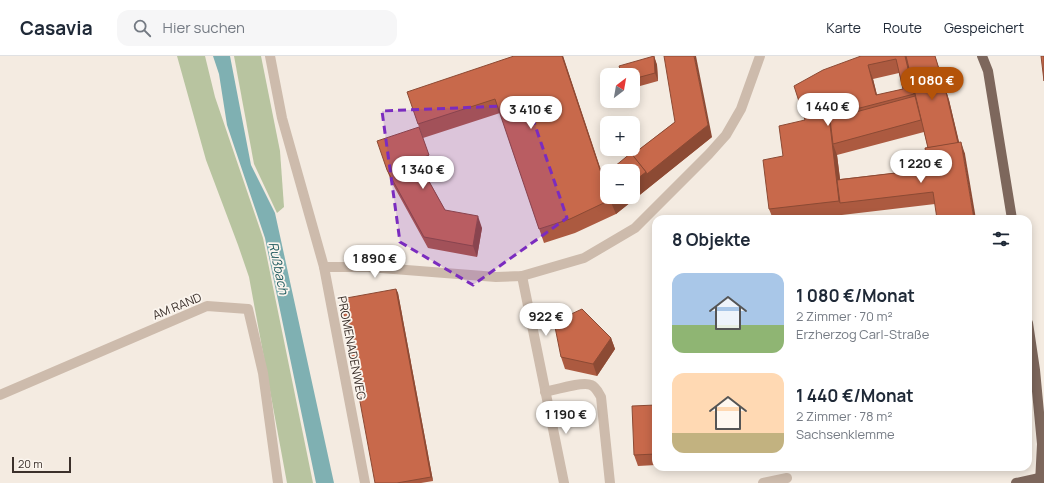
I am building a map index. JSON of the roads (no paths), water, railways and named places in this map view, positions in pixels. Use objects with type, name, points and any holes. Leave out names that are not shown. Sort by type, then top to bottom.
[{"type":"main road","points":[[982,56],[988,71],[1011,215]]},
{"type":"main road","points":[[1016,483],[1041,479],[1042,444],[1032,350]]},
{"type":"street","name":"PROMENADENWEG","points":[[270,56],[282,118],[324,268],[365,483]]},
{"type":"street","points":[[324,268],[368,267],[496,277],[522,276],[584,258],[635,228],[726,135],[741,109],[760,56]]},
{"type":"street","points":[[522,276],[564,483]]},
{"type":"street","name":"AM RAND","points":[[0,395],[207,306],[248,309],[263,372],[278,483]]},
{"type":"street","points":[[545,392],[586,383],[598,391],[602,397],[610,483]]},
{"type":"street","points":[[763,483],[787,478]]},
{"type":"water","name":"Rußbach","points":[[213,56],[230,56],[251,165],[275,213],[334,483],[316,483],[265,238],[227,125],[219,74]]}]
